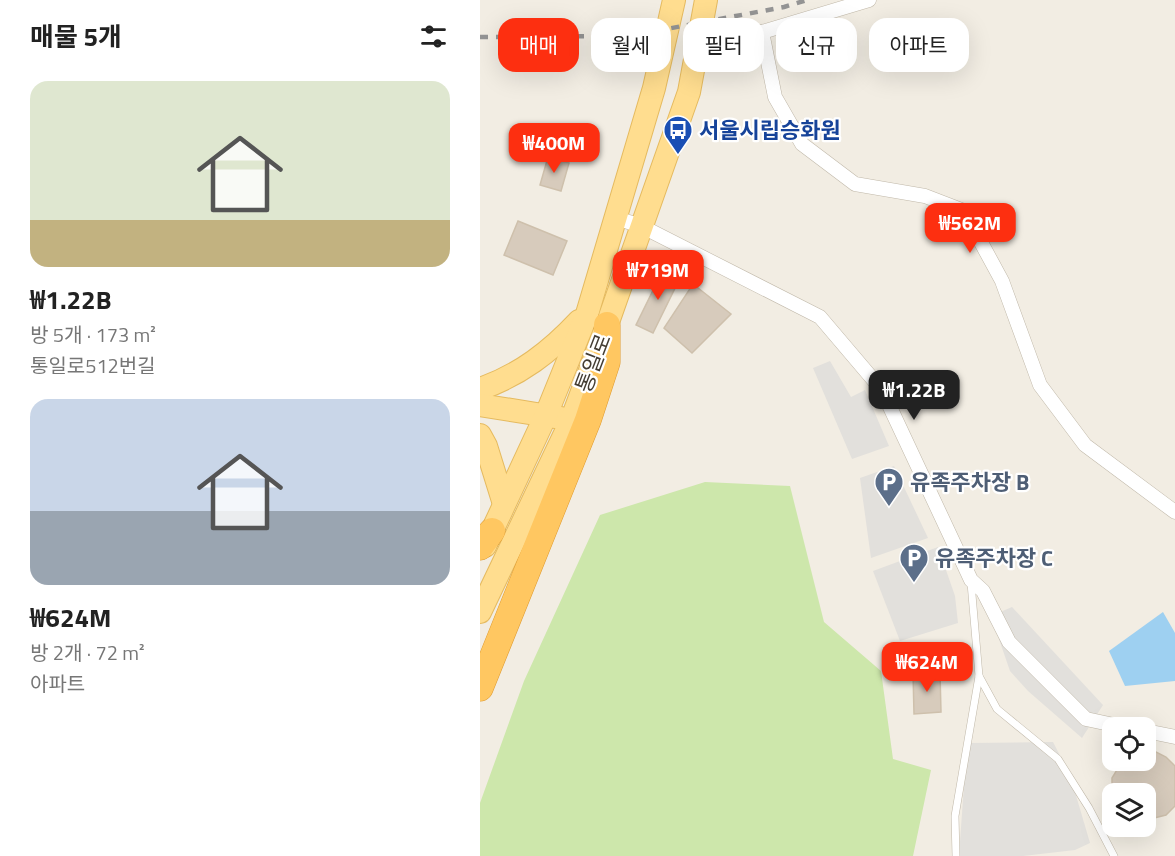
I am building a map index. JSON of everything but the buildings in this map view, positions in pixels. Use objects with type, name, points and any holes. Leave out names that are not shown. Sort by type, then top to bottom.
[{"type":"highway","points":[[480,688],[588,420],[607,362],[597,320]]},
{"type":"main road","name":"통일로","points":[[480,612],[571,421],[597,320],[616,218],[654,88],[674,0]]},
{"type":"main road","name":"통일로","points":[[703,18],[706,0]]},
{"type":"main road","name":"통일로","points":[[480,556],[546,415],[597,320],[642,226],[688,92],[692,72]]},
{"type":"main road","points":[[480,389],[509,378],[558,343],[597,320]]},
{"type":"main road","points":[[480,405],[571,421]]},
{"type":"main road","points":[[480,435],[495,472],[504,504]]},
{"type":"street","points":[[764,31],[869,0]]},
{"type":"street","points":[[764,42],[775,97],[802,144],[855,184],[925,196],[964,211],[1002,281],[1040,385],[1085,445],[1175,512]]},
{"type":"street","points":[[616,218],[642,226],[820,317],[882,390],[971,580],[982,591],[1009,642],[1086,719],[1102,722]]},
{"type":"street","points":[[1156,733],[1175,737]]},
{"type":"lane","points":[[956,856],[955,816],[979,676],[971,580]]},
{"type":"lane","points":[[979,676],[997,709],[1058,759],[1089,808],[1114,856]]},
{"type":"green space","points":[[705,482],[790,486],[824,622],[881,671],[893,759],[931,770],[913,856],[480,856],[480,803],[524,681],[600,515]]},
{"type":"shaded area","points":[[830,361],[851,397],[865,390],[889,446],[852,459],[813,368]]},
{"type":"shaded area","name":"유족주차장 B","points":[[894,466],[928,538],[871,558],[860,478]]},
{"type":"shaded area","name":"유족주차장 C","points":[[938,547],[955,596],[958,623],[900,641],[873,571]]},
{"type":"shaded area","points":[[1012,607],[1103,705],[1082,738],[1028,691],[1010,671],[991,616]]},
{"type":"shaded area","points":[[1053,742],[1070,775],[1090,843],[1075,850],[1023,856],[959,856],[967,743]]},
{"type":"water","points":[[1163,612],[1175,633],[1175,681],[1125,686],[1109,651]]},
{"type":"railway","points":[[480,37],[629,36],[784,7],[807,0]]},
{"type":"place","name":"서울시립승화원","points":[[678,156]]},
{"type":"place","name":"유족주차장 B","points":[[889,508]]},
{"type":"place","name":"유족주차장 C","points":[[914,584]]}]
